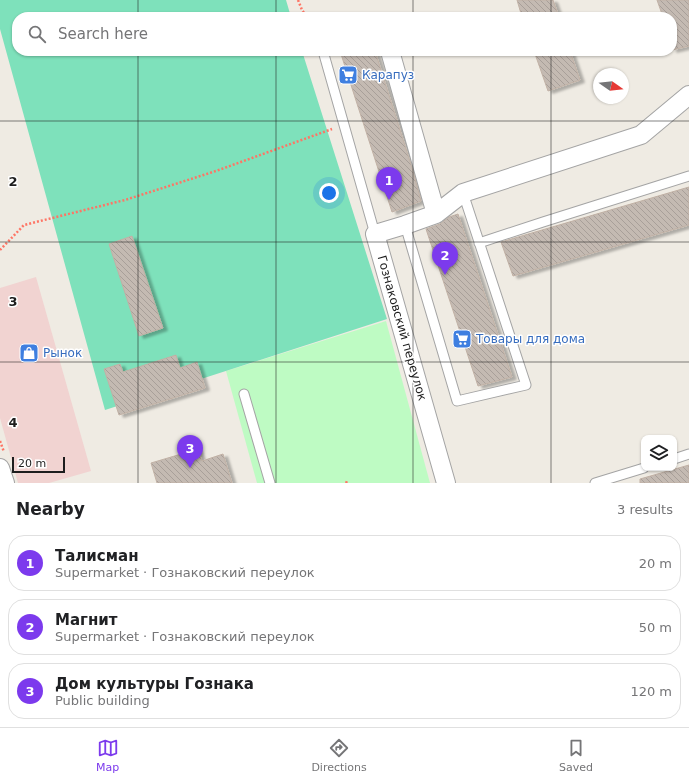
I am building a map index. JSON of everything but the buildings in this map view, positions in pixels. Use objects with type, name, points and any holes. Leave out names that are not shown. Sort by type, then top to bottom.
[{"type":"street","points":[[391,56],[436,214]]},
{"type":"street","points":[[375,234],[436,214],[463,193],[641,135],[689,95]]},
{"type":"street","name":"Гознаковский переулок","points":[[375,234],[446,483]]},
{"type":"street","points":[[0,468],[5,483]]},
{"type":"lane","points":[[324,56],[375,234]]},
{"type":"lane","points":[[479,243],[689,176]]},
{"type":"lane","points":[[406,225],[457,402],[526,385],[463,193]]},
{"type":"lane","points":[[244,394],[270,483]]},
{"type":"lane","points":[[677,457],[689,454]]},
{"type":"lane","points":[[596,483],[641,469]]},
{"type":"path","points":[[298,0],[303,12]]},
{"type":"path","points":[[0,250],[24,225],[133,197],[216,172],[345,126]]},
{"type":"shaded area","name":"Рынок","points":[[36,277],[91,471],[49,483],[18,483],[0,418],[0,288]]},
{"type":"green space","points":[[0,0],[286,0],[290,12],[12,12],[12,56],[304,56],[387,319],[105,410],[0,29]]},
{"type":"green space","points":[[386,321],[430,483],[257,483],[226,371]]},
{"type":"place","name":"Карапуз","points":[[348,75]]},
{"type":"place","name":"Талисман","points":[[389,200]]},
{"type":"place","name":"Магнит","points":[[445,275]]},
{"type":"place","name":"Товары для дома","points":[[462,339]]},
{"type":"place","name":"Рынок","points":[[29,353]]},
{"type":"place","name":"Дом культуры Гознака","points":[[190,468]]}]
